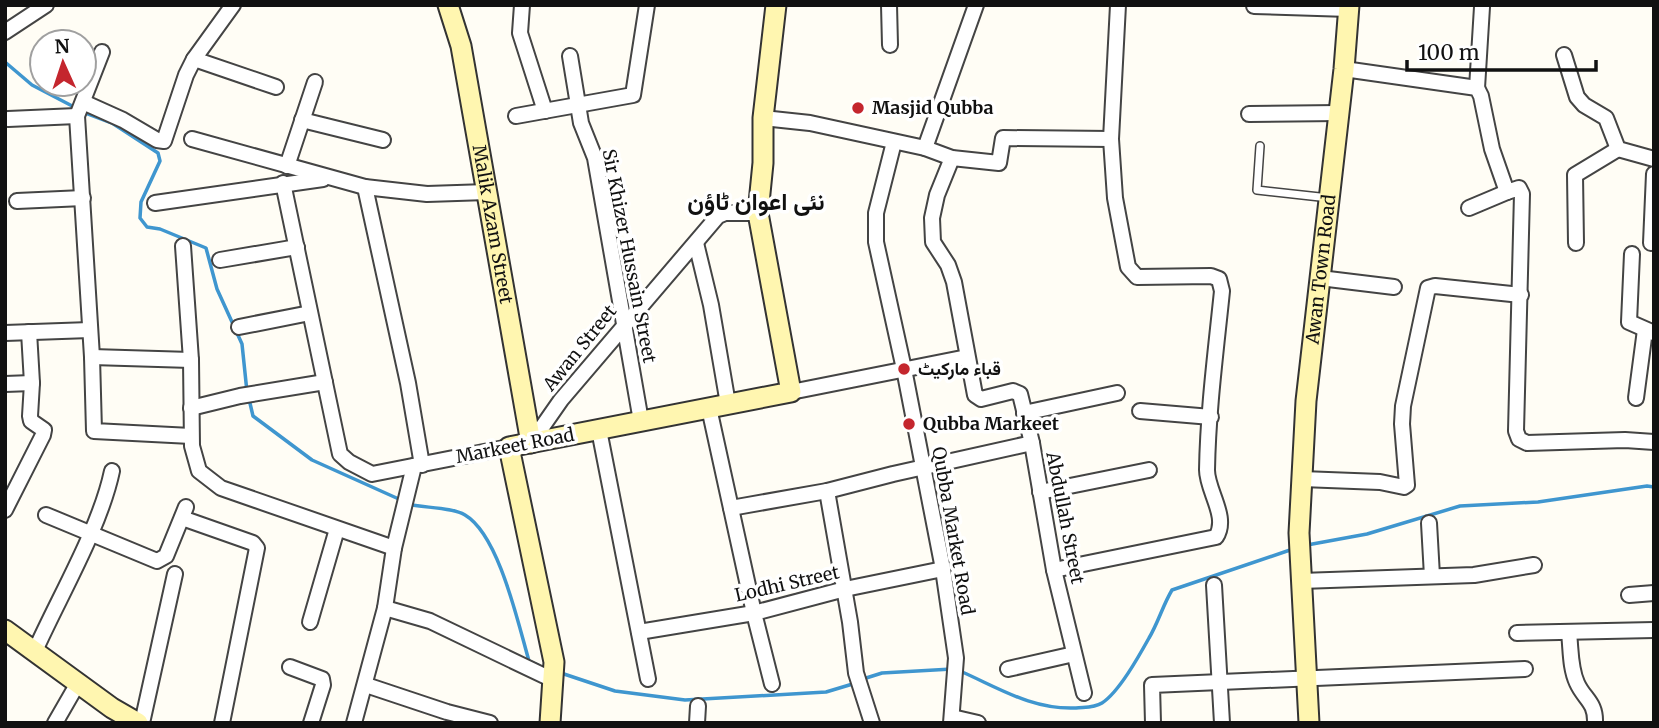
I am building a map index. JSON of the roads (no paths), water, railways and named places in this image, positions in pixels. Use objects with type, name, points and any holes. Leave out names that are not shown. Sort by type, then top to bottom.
[{"type":"street","points":[[5,32],[46,5]]},
{"type":"street","points":[[8,120],[80,109],[122,120],[157,140],[164,141],[194,58],[233,5]]},
{"type":"street","name":"Malik Azam Street","points":[[448,5],[461,46],[531,443]]},
{"type":"street","points":[[522,5],[520,33],[545,111]]},
{"type":"street","points":[[516,116],[633,95],[647,5]]},
{"type":"street","points":[[776,5],[763,118],[763,163],[758,213],[791,392]]},
{"type":"street","points":[[889,5],[890,46]]},
{"type":"street","points":[[925,148],[976,5]]},
{"type":"street","points":[[1054,570],[1216,537],[1220,531],[1221,522],[1207,473],[1222,291],[1219,279],[1211,276],[1137,277],[1128,267],[1115,198],[1111,139],[1118,5]]},
{"type":"street","points":[[1254,6],[1349,7]]},
{"type":"street","name":"Awan Town Road","points":[[1309,723],[1299,533],[1306,401],[1349,7]]},
{"type":"street","points":[[1482,7],[1477,88],[1492,149],[1507,192]]},
{"type":"street","points":[[102,52],[80,109],[93,357],[94,430],[191,436]]},
{"type":"street","points":[[1564,55],[1577,97],[1584,105],[1606,118],[1619,149]]},
{"type":"street","name":"Sir Khizer Hussain Street","points":[[570,56],[581,123],[595,158],[641,421]]},
{"type":"street","points":[[194,58],[276,87]]},
{"type":"street","points":[[1344,69],[1477,88]]},
{"type":"street","points":[[287,166],[315,82]]},
{"type":"street","points":[[1248,114],[1339,113]]},
{"type":"street","points":[[763,118],[810,123],[925,148],[952,158],[999,163],[1003,138],[1111,139]]},
{"type":"street","points":[[302,120],[383,139]]},
{"type":"street","points":[[192,139],[365,187],[427,194],[487,192]]},
{"type":"street","name":"Qubba Market Road","points":[[894,142],[877,213],[876,242],[943,569],[956,658],[951,720]]},
{"type":"street","points":[[1576,243],[1575,175],[1619,149],[1654,159]]},
{"type":"street","name":"Abdullah Street","points":[[952,158],[937,195],[932,218],[933,242],[948,265],[954,282],[977,398],[1017,391],[1032,443],[1054,570],[1084,692]]},
{"type":"street","points":[[1651,243],[1654,174]]},
{"type":"street","points":[[155,203],[331,178]]},
{"type":"street","name":"Markeet Road","points":[[283,183],[340,454],[372,474],[967,357]]},
{"type":"street","points":[[354,723],[385,607],[401,512],[418,465],[408,383],[365,187]]},
{"type":"street","points":[[1469,208],[1519,188],[1522,194],[1516,432],[1519,439],[1527,443],[1626,440],[1654,442]]},
{"type":"street","points":[[18,201],[83,198]]},
{"type":"street","name":"Awan Street","points":[[531,443],[561,400],[721,214],[758,213]]},
{"type":"street","points":[[696,243],[711,305],[718,406],[731,508],[772,684]]},
{"type":"street","points":[[183,246],[191,360],[191,446],[199,471],[221,488],[394,548]]},
{"type":"street","points":[[220,260],[297,247]]},
{"type":"street","points":[[1632,254],[1629,322],[1649,331],[1636,398]]},
{"type":"street","points":[[1320,278],[1394,287]]},
{"type":"street","points":[[1302,479],[1380,482],[1404,487],[1407,485],[1403,406],[1428,288],[1435,286],[1521,295]]},
{"type":"street","points":[[239,327],[310,313]]},
{"type":"street","points":[[5,333],[90,330]]},
{"type":"street","points":[[5,510],[44,430],[31,421],[30,416],[32,383],[29,332]]},
{"type":"street","points":[[93,357],[191,360]]},
{"type":"street","points":[[191,408],[246,395],[325,382]]},
{"type":"street","points":[[5,384],[32,383]]},
{"type":"street","points":[[1024,413],[1117,393]]},
{"type":"street","points":[[1140,411],[1211,416]]},
{"type":"street","points":[[599,430],[648,679]]},
{"type":"street","points":[[731,508],[827,491],[1032,443]]},
{"type":"street","points":[[509,447],[554,673],[550,723]]},
{"type":"street","points":[[34,651],[105,497],[112,471]]},
{"type":"street","points":[[1040,492],[1149,471]]},
{"type":"street","points":[[827,491],[845,589],[856,673],[872,723]]},
{"type":"street","points":[[46,515],[157,561],[166,556],[184,513],[253,543],[257,548],[222,723]]},
{"type":"street","points":[[1429,523],[1432,576]]},
{"type":"street","points":[[310,622],[337,529]]},
{"type":"street","points":[[1301,581],[1474,575],[1534,565]]},
{"type":"street","name":"Lodhi Street","points":[[639,632],[754,613],[845,589],[943,569]]},
{"type":"street","points":[[5,630],[112,708],[140,723],[175,574]]},
{"type":"street","points":[[1214,585],[1222,723]]},
{"type":"street","points":[[1629,595],[1654,593]]},
{"type":"street","points":[[385,607],[430,621],[554,673]]},
{"type":"street","points":[[1517,633],[1654,629]]},
{"type":"street","points":[[1569,633],[1573,668],[1578,685],[1595,712],[1595,723]]},
{"type":"street","points":[[1008,669],[1074,654]]},
{"type":"street","points":[[290,667],[321,679],[323,685],[311,723]]},
{"type":"street","points":[[1153,723],[1152,685],[1525,668]]},
{"type":"street","points":[[55,723],[78,683]]},
{"type":"street","points":[[366,685],[445,717],[491,723]]},
{"type":"street","points":[[696,723],[698,706]]},
{"type":"street","points":[[951,720],[978,723]]},
{"type":"lane","points":[[1260,146],[1257,191],[1329,198]]},
{"type":"waterway","points":[[5,62],[32,85],[76,108]]},
{"type":"waterway","points":[[83,112],[112,123],[158,153],[160,161],[141,202],[140,218],[147,227],[160,229],[206,248],[217,289],[242,344],[247,392]]},
{"type":"waterway","points":[[249,399],[253,416],[312,460],[401,500]]},
{"type":"waterway","points":[[1307,545],[1367,534],[1460,506],[1538,502],[1654,487]]},
{"type":"waterway","points":[[407,504],[459,512],[477,525],[488,541],[506,581],[529,661],[538,665]]},
{"type":"waterway","points":[[960,671],[1030,702],[1060,708],[1099,705],[1115,691],[1134,664],[1172,590],[1293,549]]},
{"type":"waterway","points":[[863,679],[882,673],[952,669]]},
{"type":"waterway","points":[[561,673],[615,691],[685,700],[826,692],[856,683]]},
{"type":"place","name":"Masjid Qubba","points":[[858,108]]},
{"type":"place","name":"قباء مارکیٹ","points":[[904,369]]},
{"type":"place","name":"Qubba Markeet","points":[[909,424]]},
{"type":"district","name":"نئی اعوان ٹاؤن","points":[[756,202]]}]
